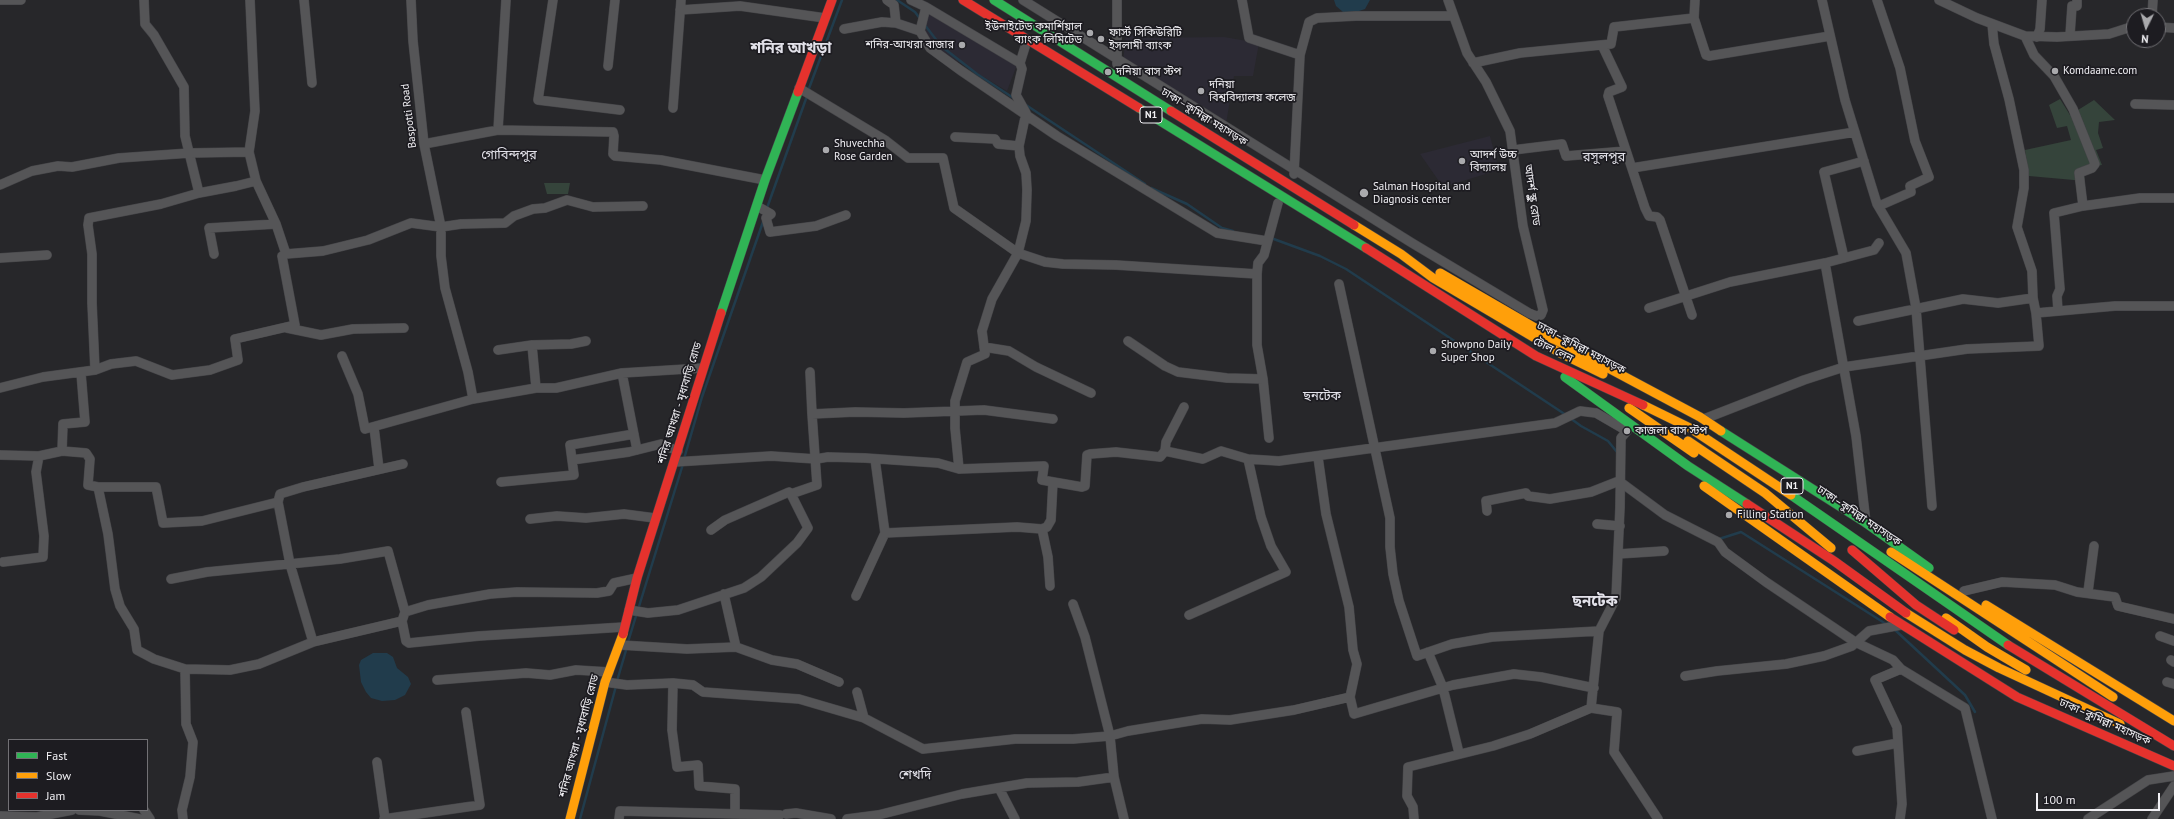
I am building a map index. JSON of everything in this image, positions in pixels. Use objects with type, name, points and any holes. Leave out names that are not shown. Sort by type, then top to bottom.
[{"type":"main road","name":"শনির আখরা - মৃধাবাড়ি রোড","points":[[570,819],[609,672],[620,645],[637,578],[655,518],[675,462],[703,368],[758,207],[765,180],[801,90],[832,0]]},
{"type":"main road","name":"ঢাকা–কুমিল্লা মহাসড়ক","points":[[994,0],[1294,186],[1401,254],[1433,278],[1560,353],[1699,422],[1863,534],[2174,736]]},
{"type":"main road","points":[[960,2],[1025,47],[1482,330],[1524,349]]},
{"type":"main road","name":"টোল লেন","points":[[960,2],[1338,230],[1524,349],[1690,428],[1766,477]]},
{"type":"main road","name":"ঢাকা–কুমিল্লা মহাসড়ক","points":[[1401,254],[1481,295],[1554,339],[1704,419],[1866,523],[1964,591],[2174,721]]},
{"type":"main road","name":"ঢাকা–কুমিল্লা মহাসড়ক","points":[[1536,356],[1627,431],[1901,625],[2017,697],[2174,766]]},
{"type":"main road","points":[[1536,356],[1688,466],[1834,560]]},
{"type":"main road","points":[[1564,369],[1750,499],[1847,570]]},
{"type":"main road","points":[[1586,379],[1759,496],[1847,570]]},
{"type":"main road","points":[[1606,388],[1765,493],[1922,623]]},
{"type":"main road","points":[[1766,477],[2003,642],[2174,747]]},
{"type":"main road","points":[[1766,477],[1916,605],[1985,650],[2067,700]]},
{"type":"main road","points":[[1818,514],[1922,602],[1987,647],[2105,718]]},
{"type":"main road","points":[[1874,553],[1925,596],[1998,646],[2152,738]]},
{"type":"main road","name":"ঢাকা–কুমিল্লা মহাসড়ক","points":[[1847,570],[1909,615],[1999,668],[2105,718],[2174,747]]},
{"type":"street","points":[[0,0],[20,0]]},
{"type":"street","points":[[144,0],[145,24],[154,35],[184,87],[185,136],[199,193]]},
{"type":"street","points":[[250,0],[255,111],[249,152],[256,181],[276,224],[286,254]]},
{"type":"street","points":[[304,0],[312,83]]},
{"type":"street","name":"Baspotti Road","points":[[411,0],[412,41],[424,144],[441,227],[441,256],[445,288],[468,372],[473,399]]},
{"type":"street","points":[[498,130],[506,0]]},
{"type":"street","points":[[553,0],[538,100],[620,110]]},
{"type":"street","points":[[608,66],[615,0]]},
{"type":"street","points":[[673,108],[681,0]]},
{"type":"street","points":[[887,0],[894,5],[896,23]]},
{"type":"street","points":[[911,0],[926,7],[1020,63]]},
{"type":"street","points":[[1023,0],[1294,171]]},
{"type":"street","points":[[1116,77],[1118,59],[1117,0]]},
{"type":"street","points":[[1242,0],[1249,38],[1300,55]]},
{"type":"street","name":"আদর্শ স্কুল রোড","points":[[1294,171],[1529,313],[1536,316],[1541,314],[1543,310],[1524,226],[1510,131],[1486,82],[1473,64],[1448,0]]},
{"type":"street","points":[[1695,0],[1694,18],[1706,55],[1709,56],[1830,36]]},
{"type":"street","points":[[1822,0],[1845,100],[1864,161],[1879,206],[1906,253],[1916,308],[1932,506]]},
{"type":"street","points":[[1877,0],[1900,68],[1915,141],[1929,176],[1910,186],[1911,192],[1879,206]]},
{"type":"street","points":[[1939,0],[1992,24],[2025,36],[2037,37],[2109,34],[2126,29]]},
{"type":"street","points":[[2037,37],[2042,0]]},
{"type":"street","points":[[2070,35],[2072,6],[2077,6],[2077,0]]},
{"type":"street","points":[[680,10],[740,6],[825,18]]},
{"type":"street","points":[[920,31],[926,7]]},
{"type":"street","points":[[1294,186],[1300,55],[1306,28],[1309,22],[1317,18],[1453,16]]},
{"type":"street","points":[[1473,64],[1520,53],[1613,44],[1614,27],[1694,18]]},
{"type":"street","points":[[844,29],[882,22],[896,23],[920,31],[930,48],[939,56],[1026,113],[1057,136],[1217,233],[1268,239]]},
{"type":"street","points":[[1704,419],[1804,380],[1844,367],[1967,349],[2039,346],[2033,298],[2032,271],[2017,227],[2024,188],[2024,170],[1994,44],[1992,24]]},
{"type":"street","points":[[2025,36],[2034,55],[2054,76],[2073,109],[2095,164],[2094,166],[2079,173],[2083,206]]},
{"type":"street","points":[[1602,45],[1622,84],[1621,88],[1609,92],[1608,96],[1626,151],[1649,216],[1657,216],[1660,220],[1692,315]]},
{"type":"street","points":[[958,469],[955,401],[967,362],[983,357],[985,354],[982,331],[992,299],[1018,253],[1026,221],[1026,173],[1020,156],[1019,146],[1026,113],[1018,101],[1022,69],[1020,63],[1025,47]]},
{"type":"street","points":[[1138,90],[1146,77]]},
{"type":"street","points":[[801,90],[885,140],[908,158],[943,158],[954,208],[1018,253],[1045,262],[1062,264],[1257,274]]},
{"type":"street","points":[[2135,104],[2174,105]]},
{"type":"street","points":[[1198,127],[1205,114]]},
{"type":"street","points":[[424,144],[498,130],[613,132],[613,154],[615,156],[662,160],[765,180]]},
{"type":"street","points":[[1632,168],[1855,132]]},
{"type":"street","points":[[955,137],[995,139],[998,144],[1019,146]]},
{"type":"street","points":[[1513,150],[1562,144],[1566,156],[1626,151]]},
{"type":"street","points":[[0,185],[32,171],[58,166],[72,167],[119,158],[190,153],[249,152]]},
{"type":"street","points":[[1844,258],[1824,172],[1864,161]]},
{"type":"street","points":[[96,370],[92,303],[92,254],[88,225],[89,218],[161,204],[199,193],[256,181]]},
{"type":"street","points":[[2058,311],[2057,296],[2060,282],[2054,213],[2083,206],[2140,198],[2174,198]]},
{"type":"street","points":[[0,388],[43,377],[82,373],[96,370],[111,364],[136,361],[172,375],[210,370],[238,360],[235,339],[295,325],[282,256],[286,254],[323,252],[368,240],[411,223],[441,227],[461,224],[505,223],[514,216],[534,209],[545,208],[567,200],[593,207],[643,206]]},
{"type":"street","points":[[1269,438],[1264,379],[1257,345],[1257,274],[1258,263],[1264,256],[1278,203]]},
{"type":"street","points":[[758,207],[771,214],[766,218],[770,232],[816,226],[846,215]]},
{"type":"street","points":[[214,254],[209,228],[276,224]]},
{"type":"street","points":[[1649,308],[1730,282],[1825,263],[1874,250],[1879,243]]},
{"type":"street","points":[[0,258],[48,255]]},
{"type":"street","points":[[1825,263],[1856,436],[1866,523]]},
{"type":"street","points":[[1340,284],[1381,484],[1390,518],[1390,548],[1399,601],[1417,656],[1452,644],[1492,637],[1599,630]]},
{"type":"street","points":[[1858,321],[1964,299],[1998,303],[2033,298]]},
{"type":"street","points":[[2036,313],[2114,306],[2174,306]]},
{"type":"street","points":[[285,328],[321,335],[353,329],[404,328]]},
{"type":"street","points":[[498,350],[532,346],[571,344],[586,341]]},
{"type":"street","points":[[1128,341],[1166,366],[1178,372],[1227,378],[1264,379]]},
{"type":"street","points":[[532,346],[536,388]]},
{"type":"street","points":[[984,346],[1009,351],[1036,367],[1091,393]]},
{"type":"street","points":[[342,356],[358,394],[366,429],[473,399],[536,388],[556,388],[622,373],[703,368]]},
{"type":"street","points":[[711,530],[724,520],[789,492],[791,494],[817,485],[810,372]]},
{"type":"street","points":[[62,451],[63,424],[85,422],[82,373]]},
{"type":"street","points":[[622,373],[637,450]]},
{"type":"street","points":[[675,462],[771,456],[816,459],[828,457],[876,459],[938,463],[958,469],[1044,466],[1042,480],[1085,486],[1088,455],[1090,454],[1116,452],[1160,457],[1165,451],[1166,442],[1184,407]]},
{"type":"street","points":[[812,414],[984,410],[1053,419]]},
{"type":"street","points":[[1165,451],[1203,459],[1221,451],[1248,459],[1279,461],[1318,457],[1452,436],[1555,423],[1580,412],[1596,413],[1627,431],[1620,438],[1620,526],[1616,598],[1599,630],[1592,708]]},
{"type":"street","points":[[374,427],[379,469]]},
{"type":"street","points":[[501,482],[574,475],[570,446],[634,434]]},
{"type":"street","points":[[572,460],[637,450],[661,444],[678,451]]},
{"type":"street","points":[[0,455],[39,456],[62,451],[86,453],[90,459],[88,485],[98,487],[156,487],[163,523],[202,521],[278,502]]},
{"type":"street","points":[[2,562],[43,556],[44,536],[36,472],[39,456]]},
{"type":"street","points":[[1318,457],[1326,514],[1349,607],[1353,650],[1357,664],[1350,697],[1354,714],[1443,688],[1483,678],[1514,674],[1542,677],[1594,688]]},
{"type":"street","points":[[856,596],[885,533],[876,459]]},
{"type":"street","points":[[1189,615],[1286,572],[1271,546],[1260,517],[1248,459]]},
{"type":"street","points":[[312,642],[290,564],[278,502],[280,494],[304,486],[402,464]]},
{"type":"street","points":[[1487,511],[1486,501],[1526,493],[1528,496],[1550,499],[1591,492],[1619,481]]},
{"type":"street","points":[[1619,481],[1665,515],[1718,542],[1725,552],[1766,582],[1855,642],[1893,660],[1902,669],[1966,708],[1992,819]]},
{"type":"street","points":[[885,533],[1017,526],[1042,529],[1048,527],[1051,520],[1053,482]]},
{"type":"street","points":[[98,487],[108,534],[115,589],[120,606],[134,629],[137,650],[154,659],[185,669],[230,670],[259,664],[312,642],[402,621]]},
{"type":"street","points":[[629,610],[648,613],[678,610],[744,588],[761,577],[798,543],[808,528],[791,494]]},
{"type":"street","points":[[530,519],[557,516],[586,518],[624,514],[655,518]]},
{"type":"street","points":[[1597,524],[1620,526]]},
{"type":"street","points":[[1042,529],[1048,557],[1050,586]]},
{"type":"street","points":[[2088,592],[2094,546]]},
{"type":"street","points":[[171,579],[207,572],[290,564],[388,551],[405,612],[402,621],[406,641],[409,644],[479,636],[624,627]]},
{"type":"street","points":[[1618,554],[1664,551]]},
{"type":"street","points":[[405,612],[428,605],[490,594],[517,592],[597,593],[609,591],[614,583],[637,578]]},
{"type":"street","points":[[1964,591],[2002,582],[2026,582],[2055,585],[2077,592],[2088,592],[2115,597],[2118,606],[2174,619]]},
{"type":"street","points":[[724,594],[736,647]]},
{"type":"street","points":[[1073,604],[1085,637],[1110,736],[1114,777],[1124,819]]},
{"type":"street","points":[[1685,676],[1717,670],[1786,664],[1824,656],[1852,646],[1870,631],[1901,625]]},
{"type":"street","points":[[2160,636],[2174,641]]},
{"type":"street","points":[[620,645],[687,649],[736,647],[772,660],[797,664],[839,682]]},
{"type":"street","points":[[1428,652],[1443,688],[1459,753]]},
{"type":"street","points":[[183,819],[182,810],[190,777],[194,742],[186,719],[185,669]]},
{"type":"street","points":[[1900,819],[1902,804],[1896,727],[1875,680],[1902,669]]},
{"type":"street","points":[[437,680],[526,673],[550,675],[576,670],[609,672]]},
{"type":"street","points":[[607,682],[626,685],[673,683],[693,685],[703,692],[799,699],[864,718],[923,749],[1015,739],[1073,739],[1110,736],[1128,731],[1202,719],[1230,720],[1294,710],[1350,697]]},
{"type":"street","points":[[673,683],[672,730],[677,767],[698,765],[699,786],[735,790],[735,814]]},
{"type":"street","points":[[857,692],[864,718]]},
{"type":"street","points":[[1414,819],[1413,807],[1407,796],[1408,767],[1459,753],[1493,746],[1530,734],[1592,708],[1617,712],[1614,752],[1658,819]]},
{"type":"street","points":[[377,762],[385,819],[480,805],[466,712]]},
{"type":"street","points":[[1857,751],[1898,742]]},
{"type":"street","points":[[2088,819],[2148,780],[2174,776]]},
{"type":"street","points":[[847,819],[878,815],[962,794],[1027,783],[1078,782],[1114,777]]},
{"type":"street","points":[[999,788],[1015,819]]},
{"type":"street","points":[[2152,819],[2172,791]]},
{"type":"street","points":[[0,819],[1,816],[37,817],[67,811]]},
{"type":"street","points":[[100,811],[140,819]]},
{"type":"street","points":[[619,819],[620,811],[783,815],[796,813],[831,819]]},
{"type":"shaded area","name":"শনির-আখরা বাজার","points":[[929,7],[1018,62],[1007,91],[945,54],[924,36],[920,27]]},
{"type":"shaded area","name":"দনিয়া বিশ্ববিদ্যালয় কলেজ","points":[[1126,33],[1143,38],[1224,37],[1259,43],[1253,76],[1234,76],[1226,124],[1123,63]]},
{"type":"shaded area","points":[[1490,136],[1499,170],[1443,187],[1420,154]]},
{"type":"green space","points":[[2060,99],[2070,115],[2094,100],[2115,120],[2099,122],[2098,133],[2103,148],[2096,150],[2102,165],[2083,168],[2085,181],[2029,176],[2025,150],[2071,140],[2067,126],[2057,128],[2049,105]]},
{"type":"green space","points":[[544,183],[570,183],[568,194],[547,194]]},
{"type":"water","points":[[1334,0],[1370,0],[1365,9],[1353,13],[1343,12],[1336,6]]},
{"type":"water","points":[[373,653],[387,653],[393,657],[397,668],[408,677],[411,684],[405,695],[395,700],[382,701],[371,698],[366,692],[361,682],[359,665],[361,660]]},
{"type":"waterway","points":[[808,91],[842,0]]},
{"type":"waterway","points":[[897,0],[915,12],[921,20]]},
{"type":"waterway","points":[[924,24],[941,46],[977,74],[1015,99]]},
{"type":"waterway","points":[[767,208],[807,96]]},
{"type":"waterway","points":[[1026,105],[1145,184]]},
{"type":"waterway","points":[[1151,188],[1187,204],[1222,228],[1233,231]]},
{"type":"waterway","points":[[684,459],[702,397],[764,219]]},
{"type":"waterway","points":[[1271,238],[1320,256],[1346,269],[1566,415]]},
{"type":"waterway","points":[[1570,418],[1608,441],[1617,452]]},
{"type":"waterway","points":[[628,642],[683,464]]},
{"type":"waterway","points":[[1719,539],[1741,532],[1886,624]]},
{"type":"waterway","points":[[1894,629],[1965,695],[1975,712]]},
{"type":"waterway","points":[[617,681],[627,647]]},
{"type":"waterway","points":[[580,819],[616,686]]},
{"type":"traffic: fast","points":[[994,0],[1171,111]]},
{"type":"traffic: fast","points":[[721,313],[765,180],[798,92]]},
{"type":"traffic: fast","points":[[1139,108],[1366,248]]},
{"type":"traffic: fast","points":[[1565,377],[1688,466],[1747,504]]},
{"type":"traffic: fast","points":[[1721,431],[1866,523],[1929,568]]},
{"type":"traffic: fast","points":[[1791,495],[2008,645]]},
{"type":"traffic: slow","points":[[1354,225],[1401,254],[1433,278],[1560,353],[1603,374]]},
{"type":"traffic: slow","points":[[1440,273],[1554,339],[1700,417],[1721,431]]},
{"type":"traffic: slow","points":[[1643,405],[1690,428],[1791,495]]},
{"type":"traffic: slow","points":[[1629,408],[1694,453]]},
{"type":"traffic: slow","points":[[1688,441],[1765,493],[1831,548]]},
{"type":"traffic: slow","points":[[1704,486],[1890,617]]},
{"type":"traffic: slow","points":[[1891,552],[2113,697]]},
{"type":"traffic: slow","points":[[1986,605],[2174,721]]},
{"type":"traffic: slow","points":[[1906,613],[1965,650],[1999,668],[2120,724]]},
{"type":"traffic: slow","points":[[1946,618],[1987,647],[2026,670]]},
{"type":"traffic: slow","points":[[570,819],[605,682],[623,634]]},
{"type":"traffic: jam","points":[[798,92],[832,0]]},
{"type":"traffic: jam","points":[[963,0],[1139,108]]},
{"type":"traffic: jam","points":[[1171,111],[1354,225]]},
{"type":"traffic: jam","points":[[1366,248],[1536,356],[1643,405]]},
{"type":"traffic: jam","points":[[623,634],[637,578],[721,313]]},
{"type":"traffic: jam","points":[[1747,504],[1834,561],[1906,613]]},
{"type":"traffic: jam","points":[[1852,550],[1916,605],[1954,630]]},
{"type":"traffic: jam","points":[[1890,617],[2017,697],[2174,766]]},
{"type":"traffic: jam","points":[[2008,645],[2174,746]]},
{"type":"place","name":"ইউনাইটেড কমার্শিয়াল ব্যাংক লিমিটেড","points":[[1090,33]]},
{"type":"place","name":"ফার্স্ট সিকিউরিটি ইসলামী ব্যাংক","points":[[1101,39]]},
{"type":"place","name":"শনির-আখরা বাজার","points":[[962,45]]},
{"type":"place","name":"Komdaame.com","points":[[2055,71]]},
{"type":"place","name":"দনিয়া বাস স্টপ","points":[[1108,72]]},
{"type":"place","name":"দনিয়া বিশ্ববিদ্যালয় কলেজ","points":[[1201,91]]},
{"type":"place","name":"Shuvechha Rose Garden","points":[[826,150]]},
{"type":"place","name":"আদর্শ উচ্চ বিদ্যালয়","points":[[1462,161]]},
{"type":"place","name":"Salman Hospital and Diagnosis center","points":[[1364,193]]},
{"type":"place","name":"Showpno Daily Super Shop","points":[[1433,351]]},
{"type":"place","name":"কাজলা বাস স্টপ","points":[[1627,431]]},
{"type":"place","name":"Filling Station","points":[[1729,515]]},
{"type":"district","name":"শনির আখড়া","points":[[791,49]]},
{"type":"district","name":"গোবিন্দপুর","points":[[509,155]]},
{"type":"district","name":"রসুলপুর","points":[[1604,157]]},
{"type":"district","name":"ছনটেক","points":[[1322,396]]},
{"type":"district","name":"ছনটেক","points":[[1595,602]]},
{"type":"district","name":"শেখদি","points":[[915,775]]}]
